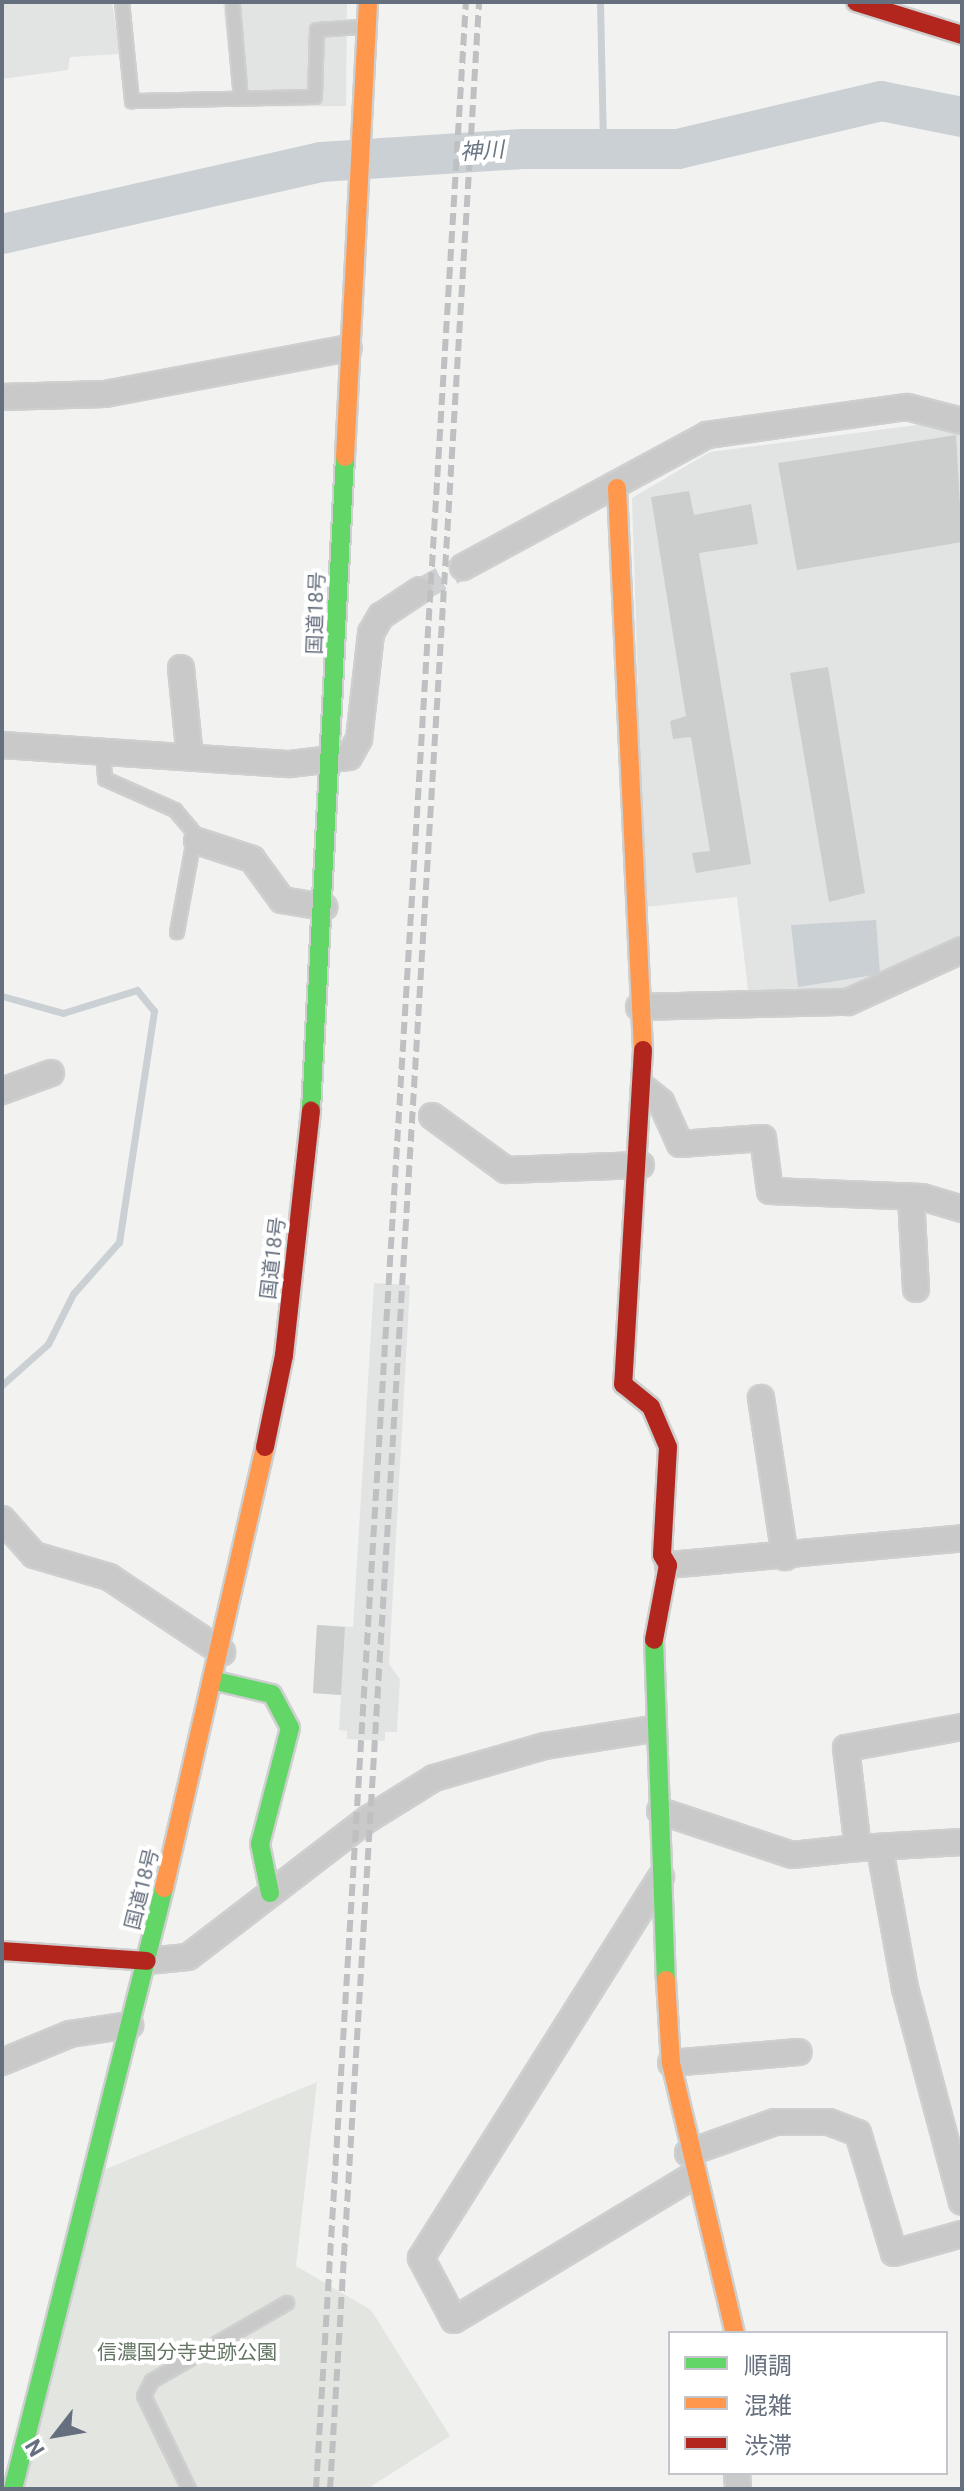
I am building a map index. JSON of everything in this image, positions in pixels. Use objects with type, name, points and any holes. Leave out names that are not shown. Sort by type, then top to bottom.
[{"type":"main road","name":"国道18号","points":[[13,2489],[216,1681],[284,1355],[310,1129],[324,907],[368,2]]},
{"type":"main road","points":[[856,2],[962,35]]},
{"type":"main road","points":[[617,488],[645,1089],[623,1384],[651,1407],[668,1447],[662,1555],[668,1565],[654,1640],[652,1729],[660,1811],[671,2063],[691,2164],[734,2331]]},
{"type":"main road","points":[[216,1681],[272,1694],[290,1728],[260,1844],[270,1893]]},
{"type":"main road","points":[[2,1951],[147,1961]]},
{"type":"street","points":[[2,397],[105,394],[350,337]]},
{"type":"street","points":[[463,567],[617,488],[707,435],[773,422],[907,407],[962,421]]},
{"type":"street","points":[[2,745],[190,758],[332,760],[349,757],[359,739],[371,633],[381,616],[420,590]]},
{"type":"street","points":[[181,668],[190,758]]},
{"type":"street","points":[[197,841],[252,859],[282,900],[324,907]]},
{"type":"street","points":[[639,1007],[848,1002],[962,950]]},
{"type":"street","points":[[2,1091],[51,1073]]},
{"type":"street","points":[[645,1089],[661,1102],[680,1144],[763,1138],[770,1191],[911,1197],[962,1209]]},
{"type":"street","points":[[432,1116],[506,1170],[641,1165]]},
{"type":"street","points":[[911,1197],[916,1289]]},
{"type":"street","points":[[761,1398],[785,1557]]},
{"type":"street","points":[[2,1519],[34,1555],[109,1577],[222,1652]]},
{"type":"street","points":[[668,1565],[785,1557],[962,1538]]},
{"type":"street","points":[[962,1727],[846,1748],[905,1988],[958,2171],[962,2202]]},
{"type":"street","points":[[147,1961],[188,1957],[270,1893],[434,1778],[545,1746],[652,1729]]},
{"type":"street","points":[[660,1811],[792,1855],[962,1842]]},
{"type":"street","points":[[661,1877],[421,2258],[454,2320],[691,2164],[775,2122],[829,2122],[858,2133],[894,2253],[962,2234]]},
{"type":"street","points":[[2,2062],[70,2034],[130,2025]]},
{"type":"street","points":[[671,2063],[799,2052]]},
{"type":"lane","points":[[122,2],[132,101],[315,97],[317,30],[366,36]]},
{"type":"lane","points":[[233,6],[241,99]]},
{"type":"lane","points":[[103,754],[105,779],[175,810],[197,841],[177,932]]},
{"type":"lane","points":[[189,2489],[144,2396],[152,2381],[287,2303]]},
{"type":"shaded area","points":[[2,2],[112,2],[120,54],[70,57],[68,70],[2,79]]},
{"type":"shaded area","points":[[223,2],[347,2],[346,106],[234,107]]},
{"type":"shaded area","points":[[932,423],[962,429],[962,942],[849,995],[749,998],[737,897],[645,907],[632,498],[710,452]]},
{"type":"shaded area","points":[[876,920],[880,974],[798,987],[791,925]]},
{"type":"shaded area","points":[[374,1283],[410,1285],[389,1664],[400,1679],[397,1732],[385,1732],[385,1741],[347,1739],[347,1731],[339,1730],[341,1695],[313,1693],[317,1625],[353,1627]]},
{"type":"green space","name":"信濃国分寺史跡公園","points":[[317,2082],[296,2266],[371,2310],[450,2436],[367,2489],[11,2489],[89,2176]]},
{"type":"building","points":[[956,435],[962,542],[797,570],[778,463]]},
{"type":"building","points":[[689,491],[694,515],[751,504],[758,544],[699,553],[751,864],[696,873],[692,853],[710,851],[691,737],[673,739],[670,721],[686,716],[651,497]]},
{"type":"building","points":[[828,667],[865,893],[829,902],[790,673]]},
{"type":"building","points":[[317,1625],[345,1627],[341,1695],[313,1693]]},
{"type":"waterway","points":[[600,2],[603,149]]},
{"type":"waterway","name":"神川","points":[[2,234],[321,162],[523,149],[678,149],[881,101],[962,117]]},
{"type":"waterway","points":[[2,996],[63,1013],[137,990],[154,1011],[119,1242],[73,1294],[48,1344],[2,1385]]},
{"type":"tunnel","points":[[420,590],[463,567]]},
{"type":"railway","points":[[316,2489],[466,2]]},
{"type":"railway","points":[[330,2489],[479,2]]},
{"type":"traffic: fast","points":[[311,1110],[345,457]]},
{"type":"traffic: fast","points":[[654,1640],[666,1980]]},
{"type":"traffic: fast","points":[[216,1681],[272,1694],[290,1728],[260,1844],[270,1893]]},
{"type":"traffic: fast","points":[[13,2489],[164,1888]]},
{"type":"traffic: slow","points":[[345,457],[368,2]]},
{"type":"traffic: slow","points":[[617,488],[643,1050]]},
{"type":"traffic: slow","points":[[164,1888],[265,1447]]},
{"type":"traffic: slow","points":[[666,1980],[671,2063],[735,2331]]},
{"type":"traffic: jam","points":[[856,2],[962,35]]},
{"type":"traffic: jam","points":[[643,1050],[623,1384],[651,1407],[668,1447],[662,1555],[668,1565],[654,1640]]},
{"type":"traffic: jam","points":[[265,1447],[284,1355],[311,1110]]},
{"type":"traffic: jam","points":[[2,1951],[147,1961]]}]
